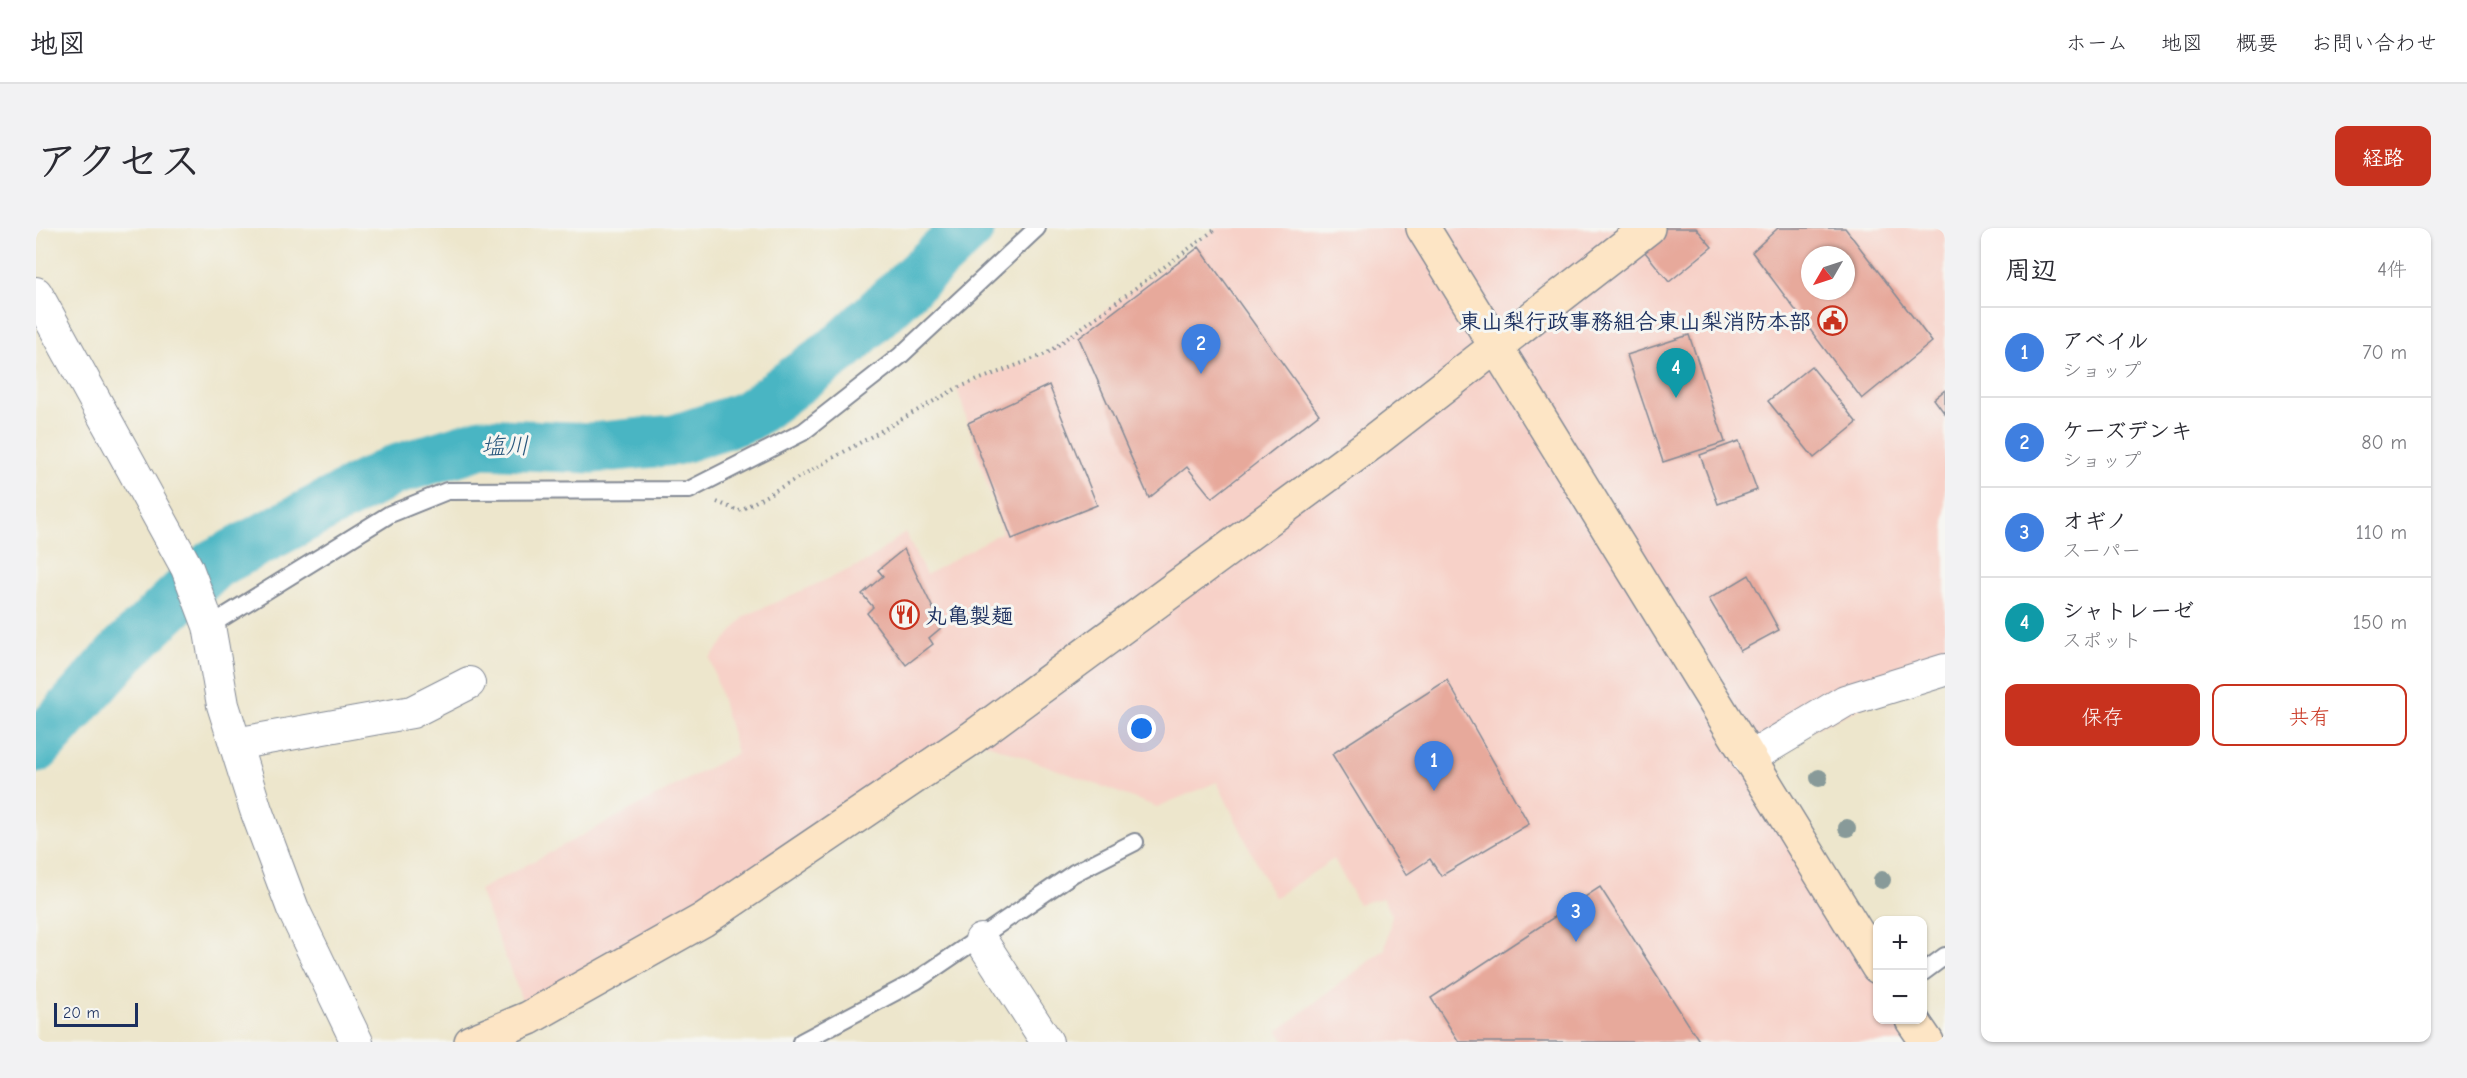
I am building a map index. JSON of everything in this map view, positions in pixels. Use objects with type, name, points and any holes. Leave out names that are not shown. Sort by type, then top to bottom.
[{"type":"street","points":[[1423,228],[1494,347],[1873,959]]},
{"type":"street","points":[[471,1042],[529,1017],[703,920],[972,738],[1373,442],[1648,228]]},
{"type":"street","points":[[36,293],[187,568],[209,626],[223,705],[293,909],[357,1042]]},
{"type":"street","points":[[1748,759],[1845,701],[1945,670]]},
{"type":"street","points":[[236,744],[412,712],[469,683]]},
{"type":"street","points":[[981,940],[1047,1042]]},
{"type":"street","points":[[1915,1024],[1927,1042]]},
{"type":"lane","points":[[209,626],[390,514],[447,490],[688,490],[803,432],[900,356],[1036,228]]},
{"type":"lane","points":[[801,1042],[916,981],[981,940],[1074,873],[1135,842]]},
{"type":"lane","points":[[1927,970],[1945,956]]},
{"type":"path","points":[[688,490],[739,511],[957,388],[1046,354],[1217,228]]},
{"type":"shaded area","points":[[1217,228],[1945,228],[1945,670],[1748,759],[1873,961],[1873,1024],[1915,1024],[1927,1042],[1285,1042],[1278,1031],[1385,949],[1392,915],[1383,898],[1358,904],[1334,859],[1274,898],[1217,782],[1157,807],[972,738],[529,1018],[479,890],[737,753],[710,658],[745,616],[868,561],[905,532],[926,575],[1002,532],[957,388],[1046,354]]},
{"type":"building","points":[[1664,228],[1696,228],[1712,247],[1669,282],[1641,247]]},
{"type":"building","points":[[1778,228],[1845,228],[1932,342],[1862,399],[1752,252]]},
{"type":"building","points":[[1199,247],[1319,414],[1212,498],[1187,467],[1149,498],[1079,338]]},
{"type":"building","points":[[1689,335],[1725,442],[1663,462],[1627,355]]},
{"type":"building","points":[[1811,366],[1857,423],[1814,458],[1768,401]]},
{"type":"building","points":[[1049,385],[1097,505],[1012,539],[968,423]]},
{"type":"building","points":[[1945,390],[1945,414],[1934,399]]},
{"type":"building","points":[[1739,441],[1757,490],[1718,504],[1700,455]]},
{"type":"building","points":[[904,549],[942,627],[929,638],[933,644],[906,665],[867,613],[873,607],[862,594],[883,576],[878,570]]},
{"type":"building","points":[[1749,575],[1779,630],[1740,651],[1709,599]]},
{"type":"building","points":[[1447,680],[1529,824],[1441,876],[1430,859],[1406,875],[1332,754]]},
{"type":"building","points":[[1600,887],[1700,1042],[1459,1042],[1431,998]]},
{"type":"waterway","name":"塩川","points":[[36,748],[124,650],[214,564],[392,471],[482,443],[592,448],[675,440],[748,416],[844,345],[969,228]]},
{"type":"place","name":"東山梨行政事務組合東山梨消防本部","points":[[1832,321]]},
{"type":"place","name":"ケーズデンキ","points":[[1201,374]]},
{"type":"place","name":"シャトレーゼ","points":[[1676,398]]},
{"type":"place","name":"丸亀製麺","points":[[904,615]]},
{"type":"place","name":"アベイル","points":[[1434,791]]},
{"type":"place","name":"オギノ","points":[[1576,942]]}]
